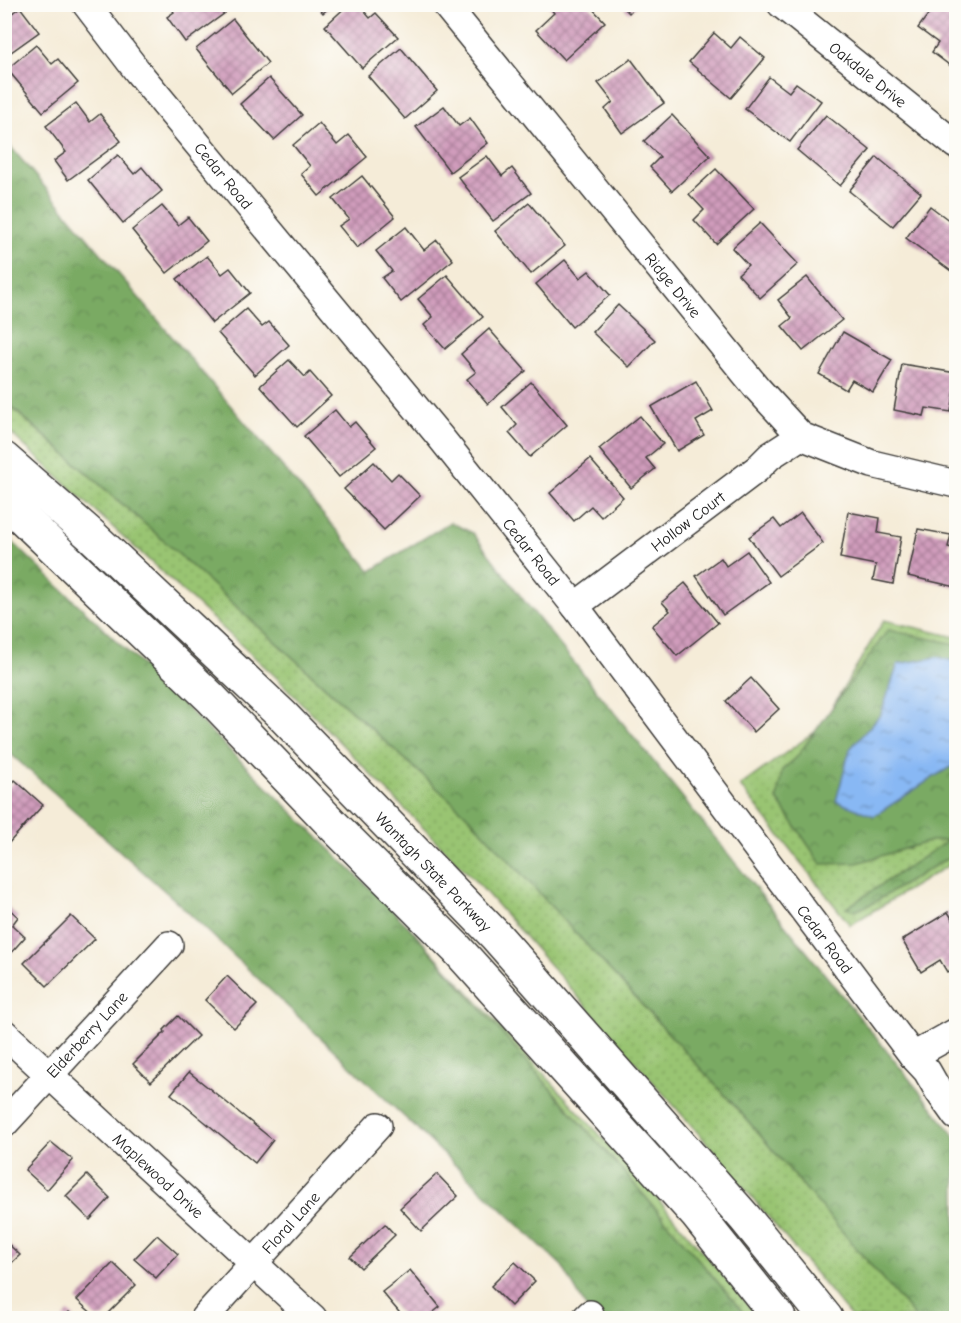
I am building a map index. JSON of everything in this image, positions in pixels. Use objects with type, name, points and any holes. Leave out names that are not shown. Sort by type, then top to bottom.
[{"type":"highway","name":"Wantagh State Parkway","points":[[4,459],[92,536],[282,715],[496,936],[745,1218],[826,1318]]},
{"type":"highway","points":[[4,500],[211,698],[456,948],[697,1215],[779,1318]]},
{"type":"street","name":"Cedar Road","points":[[86,4],[138,72],[441,438],[575,606],[912,1056],[927,1071],[957,1116]]},
{"type":"street","name":"Oakdale Drive","points":[[781,4],[957,145]]},
{"type":"street","name":"Ridge Drive","points":[[455,8],[758,388],[801,436],[872,464],[957,484]]},
{"type":"street","name":"Hollow Court","points":[[575,606],[757,469],[770,456],[801,436]]},
{"type":"street","name":"Elderberry Lane","points":[[4,1124],[169,945]]},
{"type":"street","points":[[912,1056],[957,1032]]},
{"type":"street","name":"Maplewood Drive","points":[[4,1033],[313,1318]]},
{"type":"street","name":"Floral Lane","points":[[204,1318],[378,1126]]},
{"type":"green space","points":[[4,139],[371,571],[450,522],[473,533],[522,598],[956,1137],[956,1318],[916,1318],[736,1107],[470,818],[153,531],[5,401]]},
{"type":"green space","points":[[4,401],[153,531],[470,818],[736,1107],[916,1318],[852,1318],[706,1142],[482,888],[275,676],[5,428]]},
{"type":"green space","points":[[4,534],[183,704],[409,927],[643,1194],[748,1318],[592,1318],[562,1266],[177,902],[5,749]]},
{"type":"green space","points":[[884,620],[956,637],[956,861],[850,925],[740,786],[820,728]]},
{"type":"green space","points":[[888,630],[956,644],[956,853],[873,903],[855,911],[846,908],[949,840],[931,841],[857,863],[821,864],[777,799],[782,770],[796,758]]},
{"type":"green space","points":[[409,927],[646,1185],[759,1318],[748,1318],[643,1194]]},
{"type":"water","points":[[938,657],[956,662],[956,764],[874,816],[836,801],[850,749],[881,714],[898,664]]},
{"type":"building","points":[[169,4],[218,4],[225,13],[185,42],[167,17],[174,12]]},
{"type":"building","points":[[315,4],[333,4],[323,13]]},
{"type":"building","points":[[349,4],[358,4],[370,18],[376,13],[398,37],[362,68],[325,26]]},
{"type":"building","points":[[547,4],[588,4],[605,22],[564,60],[536,30],[554,13]]},
{"type":"building","points":[[620,4],[638,4],[629,13]]},
{"type":"building","points":[[936,4],[952,4],[956,8],[956,70],[932,52],[938,43],[918,28]]},
{"type":"building","points":[[4,6],[11,14],[20,7],[39,32],[4,57]]},
{"type":"building","points":[[233,19],[268,63],[232,93],[196,49]]},
{"type":"building","points":[[714,33],[731,48],[740,37],[765,58],[731,98],[689,62]]},
{"type":"building","points":[[36,45],[52,64],[58,59],[78,83],[43,112],[7,69]]},
{"type":"building","points":[[401,48],[437,91],[405,119],[368,76]]},
{"type":"building","points":[[631,59],[664,103],[622,133],[605,109],[613,102],[598,83]]},
{"type":"building","points":[[769,77],[789,92],[796,83],[821,101],[790,142],[745,109]]},
{"type":"building","points":[[269,78],[302,115],[274,140],[240,104]]},
{"type":"building","points":[[76,103],[90,122],[100,114],[121,141],[68,180],[54,161],[66,152],[46,126]]},
{"type":"building","points":[[444,106],[459,126],[470,118],[488,143],[450,172],[416,127]]},
{"type":"building","points":[[672,115],[710,156],[672,191],[650,167],[660,157],[644,141]]},
{"type":"building","points":[[826,115],[870,150],[840,186],[797,150]]},
{"type":"building","points":[[319,123],[337,145],[349,135],[367,157],[319,196],[301,174],[310,166],[293,145]]},
{"type":"building","points":[[118,155],[134,174],[142,167],[162,191],[123,223],[88,180]]},
{"type":"building","points":[[487,156],[502,176],[512,168],[531,193],[493,221],[458,177]]},
{"type":"building","points":[[877,157],[921,193],[893,226],[849,191]]},
{"type":"building","points":[[716,169],[754,209],[716,244],[694,220],[704,210],[689,194]]},
{"type":"building","points":[[362,176],[395,217],[357,248],[339,226],[349,219],[333,199]]},
{"type":"building","points":[[529,203],[565,246],[531,274],[495,231]]},
{"type":"building","points":[[162,206],[178,225],[188,217],[207,241],[167,273],[132,230]]},
{"type":"building","points":[[930,206],[950,221],[956,212],[956,264],[951,271],[906,238]]},
{"type":"building","points":[[760,223],[798,264],[760,298],[738,274],[748,265],[732,248]]},
{"type":"building","points":[[406,227],[424,250],[437,240],[453,260],[401,302],[382,278],[392,271],[376,251]]},
{"type":"building","points":[[207,256],[222,274],[230,268],[250,293],[212,323],[177,279]]},
{"type":"building","points":[[565,260],[580,278],[589,271],[610,295],[572,327],[536,284]]},
{"type":"building","points":[[447,275],[483,317],[445,349],[424,325],[433,317],[418,299]]},
{"type":"building","points":[[807,277],[842,320],[803,351],[782,326],[792,318],[778,300]]},
{"type":"building","points":[[618,305],[655,340],[629,367],[592,332]]},
{"type":"building","points":[[246,309],[262,327],[269,322],[289,345],[255,375],[218,333]]},
{"type":"building","points":[[489,329],[526,371],[488,404],[467,379],[476,372],[461,354]]},
{"type":"building","points":[[843,332],[892,360],[873,392],[852,380],[846,390],[819,374]]},
{"type":"building","points":[[289,360],[305,377],[310,372],[331,396],[297,427],[260,386]]},
{"type":"building","points":[[902,364],[956,373],[951,412],[926,408],[924,416],[894,410]]},
{"type":"building","points":[[696,381],[713,411],[696,421],[704,435],[677,451],[651,407]]},
{"type":"building","points":[[531,382],[567,425],[530,457],[509,433],[517,425],[502,407]]},
{"type":"building","points":[[335,410],[349,427],[355,422],[376,447],[339,477],[304,436]]},
{"type":"building","points":[[640,416],[663,444],[646,458],[655,469],[631,488],[599,449]]},
{"type":"building","points":[[590,459],[623,497],[601,517],[591,506],[574,521],[550,493]]},
{"type":"building","points":[[374,462],[391,480],[398,473],[420,496],[384,530],[344,489]]},
{"type":"building","points":[[848,512],[880,518],[878,533],[901,537],[893,584],[873,580],[876,565],[840,558]]},
{"type":"building","points":[[801,513],[823,543],[778,576],[749,537],[774,519],[781,528]]},
{"type":"building","points":[[918,529],[951,535],[948,547],[956,549],[956,587],[908,576]]},
{"type":"building","points":[[747,551],[769,582],[723,615],[696,576],[721,558],[726,566]]},
{"type":"building","points":[[685,583],[718,623],[677,656],[652,626],[670,611],[662,602]]},
{"type":"building","points":[[751,678],[779,709],[754,732],[726,701]]},
{"type":"building","points":[[15,780],[43,805],[7,845],[4,843],[4,792]]},
{"type":"building","points":[[4,904],[18,917],[12,925],[25,937],[9,955],[4,951]]},
{"type":"building","points":[[948,912],[956,925],[956,966],[947,972],[940,960],[921,972],[902,940]]},
{"type":"building","points":[[71,916],[95,939],[47,986],[24,963]]},
{"type":"building","points":[[227,976],[257,1005],[234,1028],[205,1000]]},
{"type":"building","points":[[178,1016],[198,1036],[151,1082],[133,1064]]},
{"type":"building","points":[[189,1072],[273,1140],[255,1163],[171,1094]]},
{"type":"building","points":[[51,1142],[73,1160],[47,1190],[25,1170]]},
{"type":"building","points":[[437,1174],[458,1196],[421,1231],[400,1208]]},
{"type":"building","points":[[87,1175],[110,1198],[90,1220],[66,1196]]},
{"type":"building","points":[[385,1224],[395,1235],[361,1268],[350,1257]]},
{"type":"building","points":[[157,1235],[178,1254],[156,1278],[134,1259]]},
{"type":"building","points":[[4,1240],[20,1255],[4,1270]]},
{"type":"building","points":[[515,1262],[535,1281],[511,1306],[491,1286]]},
{"type":"building","points":[[113,1263],[136,1285],[103,1318],[97,1318],[77,1300]]},
{"type":"building","points":[[410,1270],[440,1307],[426,1318],[404,1318],[382,1292]]},
{"type":"building","points":[[69,1312],[75,1318],[63,1318]]}]
